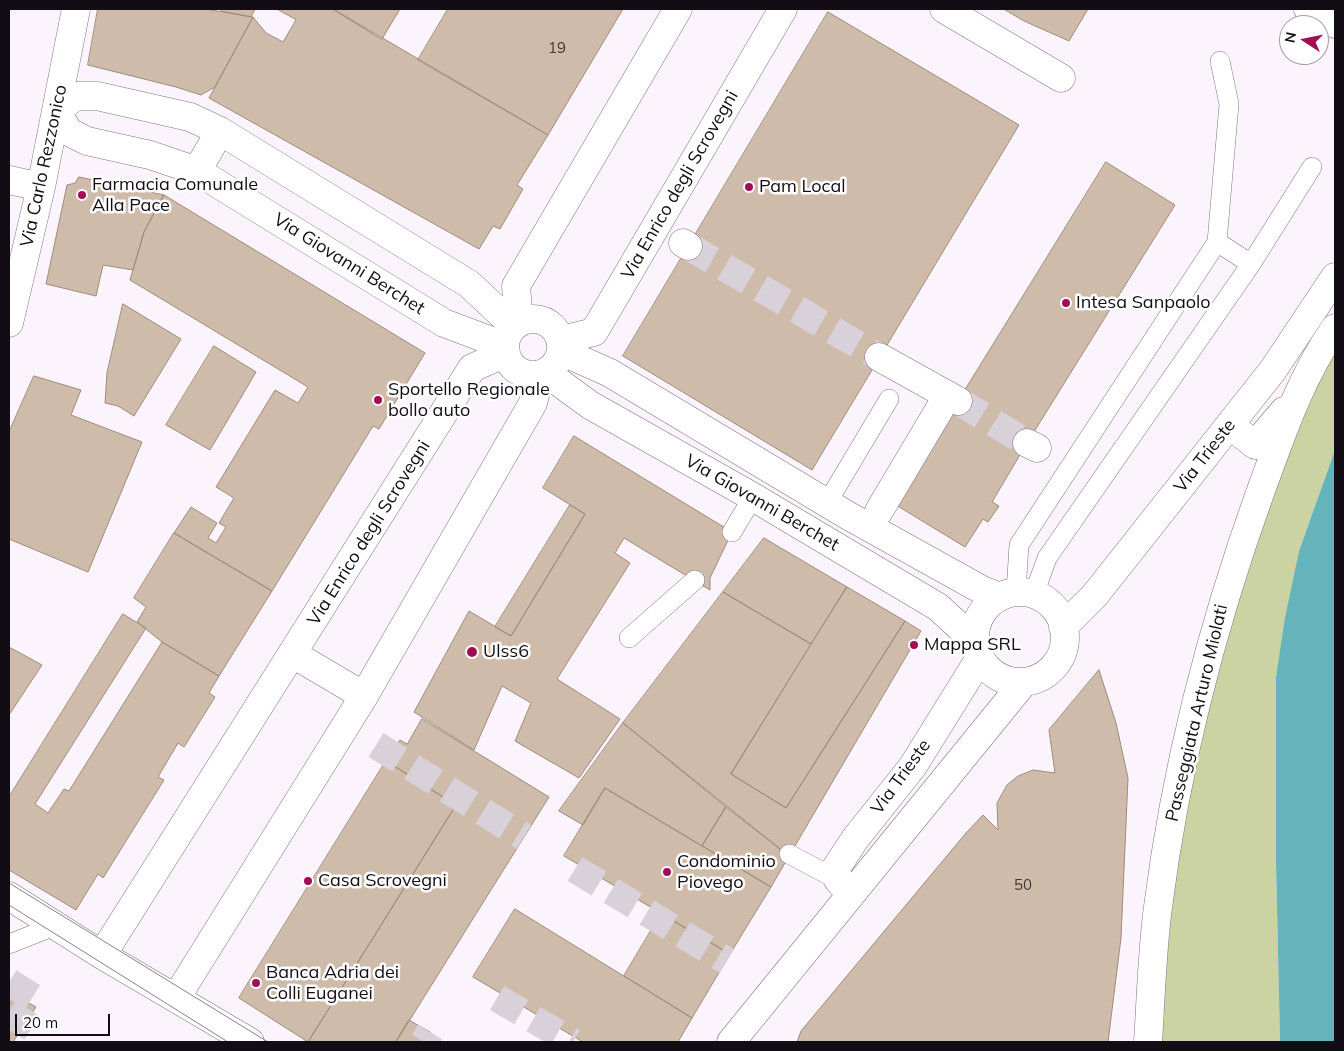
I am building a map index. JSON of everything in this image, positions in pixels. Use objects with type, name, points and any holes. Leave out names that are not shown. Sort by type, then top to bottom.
[{"type":"street","name":"Via Carlo Rezzonico","points":[[9,324],[41,187],[76,9]]},
{"type":"street","points":[[561,345],[553,367],[542,373],[522,373],[515,368],[511,337],[516,286],[678,9]]},
{"type":"street","name":"Via Enrico degli Scrovegni","points":[[102,955],[472,368],[511,337],[528,320],[539,319],[556,330],[561,345],[594,332],[783,9]]},
{"type":"street","points":[[944,9],[1061,78]]},
{"type":"street","points":[[1308,9],[1335,24]]},
{"type":"street","points":[[56,111],[76,96],[97,96],[190,117],[220,131],[469,284],[511,337]]},
{"type":"street","name":"Via Giovanni Berchet","points":[[56,111],[69,132],[88,141],[150,155],[197,171],[444,323],[511,337]]},
{"type":"street","points":[[197,171],[220,131]]},
{"type":"street","points":[[9,180],[41,187]]},
{"type":"street","name":"Via Trieste","points":[[1063,627],[1095,595],[1273,370],[1335,277]]},
{"type":"street","name":"Passeggiata Arturo Miolati","points":[[1148,1042],[1158,908],[1177,794],[1222,604],[1297,395],[1316,355],[1335,328]]},
{"type":"street","name":"Via Giovanni Berchet","points":[[561,345],[827,504],[982,590],[1016,594]]},
{"type":"street","points":[[879,510],[953,398],[883,360]]},
{"type":"street","points":[[176,998],[364,696],[533,403],[542,373]]},
{"type":"street","name":"Via Giovanni Berchet","points":[[542,373],[590,405],[753,497],[938,607],[978,649]]},
{"type":"street","name":"Passeggiata Arturo Miolati","points":[[1230,425],[1255,445],[1297,395]]},
{"type":"street","name":"Via Trieste","points":[[731,1042],[845,887],[1024,682],[1042,675],[1056,663],[1062,652],[1063,627],[1053,606],[1016,594],[981,615],[977,623],[978,649],[913,766],[836,868],[845,887]]},
{"type":"street","points":[[978,649],[994,674],[1003,678],[1024,682]]},
{"type":"street","points":[[293,654],[364,696]]},
{"type":"street","points":[[9,896],[102,955],[250,1042]]},
{"type":"lane","points":[[1016,594],[1020,545],[1217,242],[1229,104],[1220,61]]},
{"type":"lane","name":"Via Trieste","points":[[1016,594],[1047,558],[1251,264],[1312,167]]},
{"type":"lane","points":[[1217,242],[1251,264]]},
{"type":"lane","points":[[827,504],[888,399]]},
{"type":"lane","points":[[732,532],[753,497]]},
{"type":"lane","points":[[629,638],[695,580]]},
{"type":"lane","points":[[789,854],[845,887]]},
{"type":"lane","points":[[9,944],[57,925]]},
{"type":"green space","points":[[1335,340],[1335,450],[1299,551],[1276,677],[1276,864],[1280,1042],[1159,1042],[1177,849],[1214,679],[1267,504]]},
{"type":"water","points":[[1335,450],[1335,1042],[1280,1042],[1276,864],[1276,677],[1285,618],[1299,551]]},
{"type":"building","points":[[98,9],[205,9],[253,17],[215,87],[201,95],[88,65]]},
{"type":"building","points":[[223,9],[255,9],[251,17],[221,11]]},
{"type":"building","points":[[277,9],[333,9],[548,135],[517,185],[523,189],[500,229],[493,226],[479,249],[209,98],[253,17],[266,33],[283,42],[296,20]]},
{"type":"building","points":[[333,9],[400,9],[382,39]]},
{"type":"building","points":[[448,9],[623,9],[548,135],[418,60]]},
{"type":"building","points":[[1004,9],[1088,9],[1069,41],[1024,21]]},
{"type":"building","points":[[828,12],[1019,125],[812,470],[623,356]]},
{"type":"building","name":"Intesa Sanpaolo","points":[[1106,162],[1175,205],[992,502],[999,506],[988,522],[983,519],[965,547],[896,505]]},
{"type":"building","points":[[79,177],[164,195],[144,232],[133,270],[103,265],[96,296],[46,284],[67,185],[75,183]]},
{"type":"building","points":[[164,195],[425,353],[379,429],[373,426],[272,591],[174,533],[191,507],[217,523],[208,538],[216,543],[226,527],[219,523],[234,498],[216,487],[275,390],[298,403],[308,387],[130,280],[144,232]]},
{"type":"building","points":[[123,304],[181,339],[134,416],[118,406],[105,403],[107,373]]},
{"type":"building","points":[[214,346],[256,372],[210,450],[166,425]]},
{"type":"building","points":[[34,376],[81,390],[71,415],[142,442],[88,572],[9,539],[9,432]]},
{"type":"building","points":[[574,436],[732,532],[710,578],[710,590],[624,538],[615,553],[630,563],[557,679],[620,719],[579,778],[515,741],[531,703],[502,686],[474,750],[414,712],[469,611],[511,636],[585,514],[543,488]]},
{"type":"building","points":[[570,505],[585,514],[511,636],[495,627]]},
{"type":"building","points":[[174,533],[272,591],[219,676],[162,642],[137,622],[146,607],[134,598]]},
{"type":"building","points":[[764,538],[847,587],[811,644],[723,592]]},
{"type":"building","points":[[847,587],[905,621],[786,808],[731,774]]},
{"type":"building","points":[[723,592],[811,644],[731,774],[786,808],[905,621],[921,631],[789,856],[623,723]]},
{"type":"building","points":[[123,614],[146,628],[35,804],[48,813],[64,789],[69,791],[162,642],[219,676],[209,693],[215,697],[184,747],[178,743],[158,777],[164,780],[103,878],[98,874],[76,910],[9,870],[9,797]]},
{"type":"building","points":[[9,647],[42,665],[9,715]]},
{"type":"building","points":[[1099,670],[1116,723],[1128,778],[1121,938],[1108,1042],[797,1042],[801,1031],[983,815],[998,830],[997,803],[1007,785],[1018,776],[1033,770],[1055,773],[1049,730]]},
{"type":"building","points":[[422,719],[549,797],[396,1042],[308,1042],[456,805],[386,761],[400,740],[407,744]]},
{"type":"building","name":"Condominio Piovego","points":[[623,723],[726,807],[702,846],[605,788],[583,825],[559,811]]},
{"type":"building","points":[[386,761],[456,805],[308,1042],[239,998]]},
{"type":"building","name":"Condominio Piovego","points":[[605,788],[771,887],[730,954],[564,856]]},
{"type":"building","name":"Condominio Piovego","points":[[726,807],[789,856],[771,887],[702,846]]},
{"type":"building","points":[[515,909],[692,1018],[678,1042],[583,1042],[473,977]]},
{"type":"building","name":"Condominio Piovego","points":[[661,914],[730,954],[692,1018],[624,976]]},
{"type":"building","points":[[9,992],[36,1007],[13,1042],[9,1042]]},
{"type":"building","points":[[409,1020],[430,1032],[432,1042],[396,1042]]},
{"type":"tunnel","points":[[688,246],[879,357]]},
{"type":"tunnel","points":[[958,401],[1027,443]]},
{"type":"tunnel","points":[[376,745],[524,837]]},
{"type":"tunnel","points":[[575,869],[727,961]]},
{"type":"tunnel","points":[[9,982],[34,998],[9,1038]]},
{"type":"tunnel","points":[[497,998],[573,1042]]},
{"type":"tunnel","points":[[424,1042],[430,1032]]},
{"type":"tram line","points":[[9,883],[268,1042]]},
{"type":"tram line","points":[[9,905],[228,1042]]},
{"type":"place","name":"Pam Local","points":[[749,187]]},
{"type":"place","name":"Farmacia Comunale Alla Pace","points":[[82,195]]},
{"type":"place","name":"Intesa Sanpaolo","points":[[1066,303]]},
{"type":"place","name":"Sportello Regionale bollo auto","points":[[378,400]]},
{"type":"place","name":"Mappa SRL","points":[[914,645]]},
{"type":"place","name":"Ulss6","points":[[472,652]]},
{"type":"place","name":"Condominio Piovego","points":[[667,872]]},
{"type":"place","name":"Casa Scrovegni","points":[[308,881]]},
{"type":"place","name":"Banca Adria dei Colli Euganei","points":[[256,983]]}]
